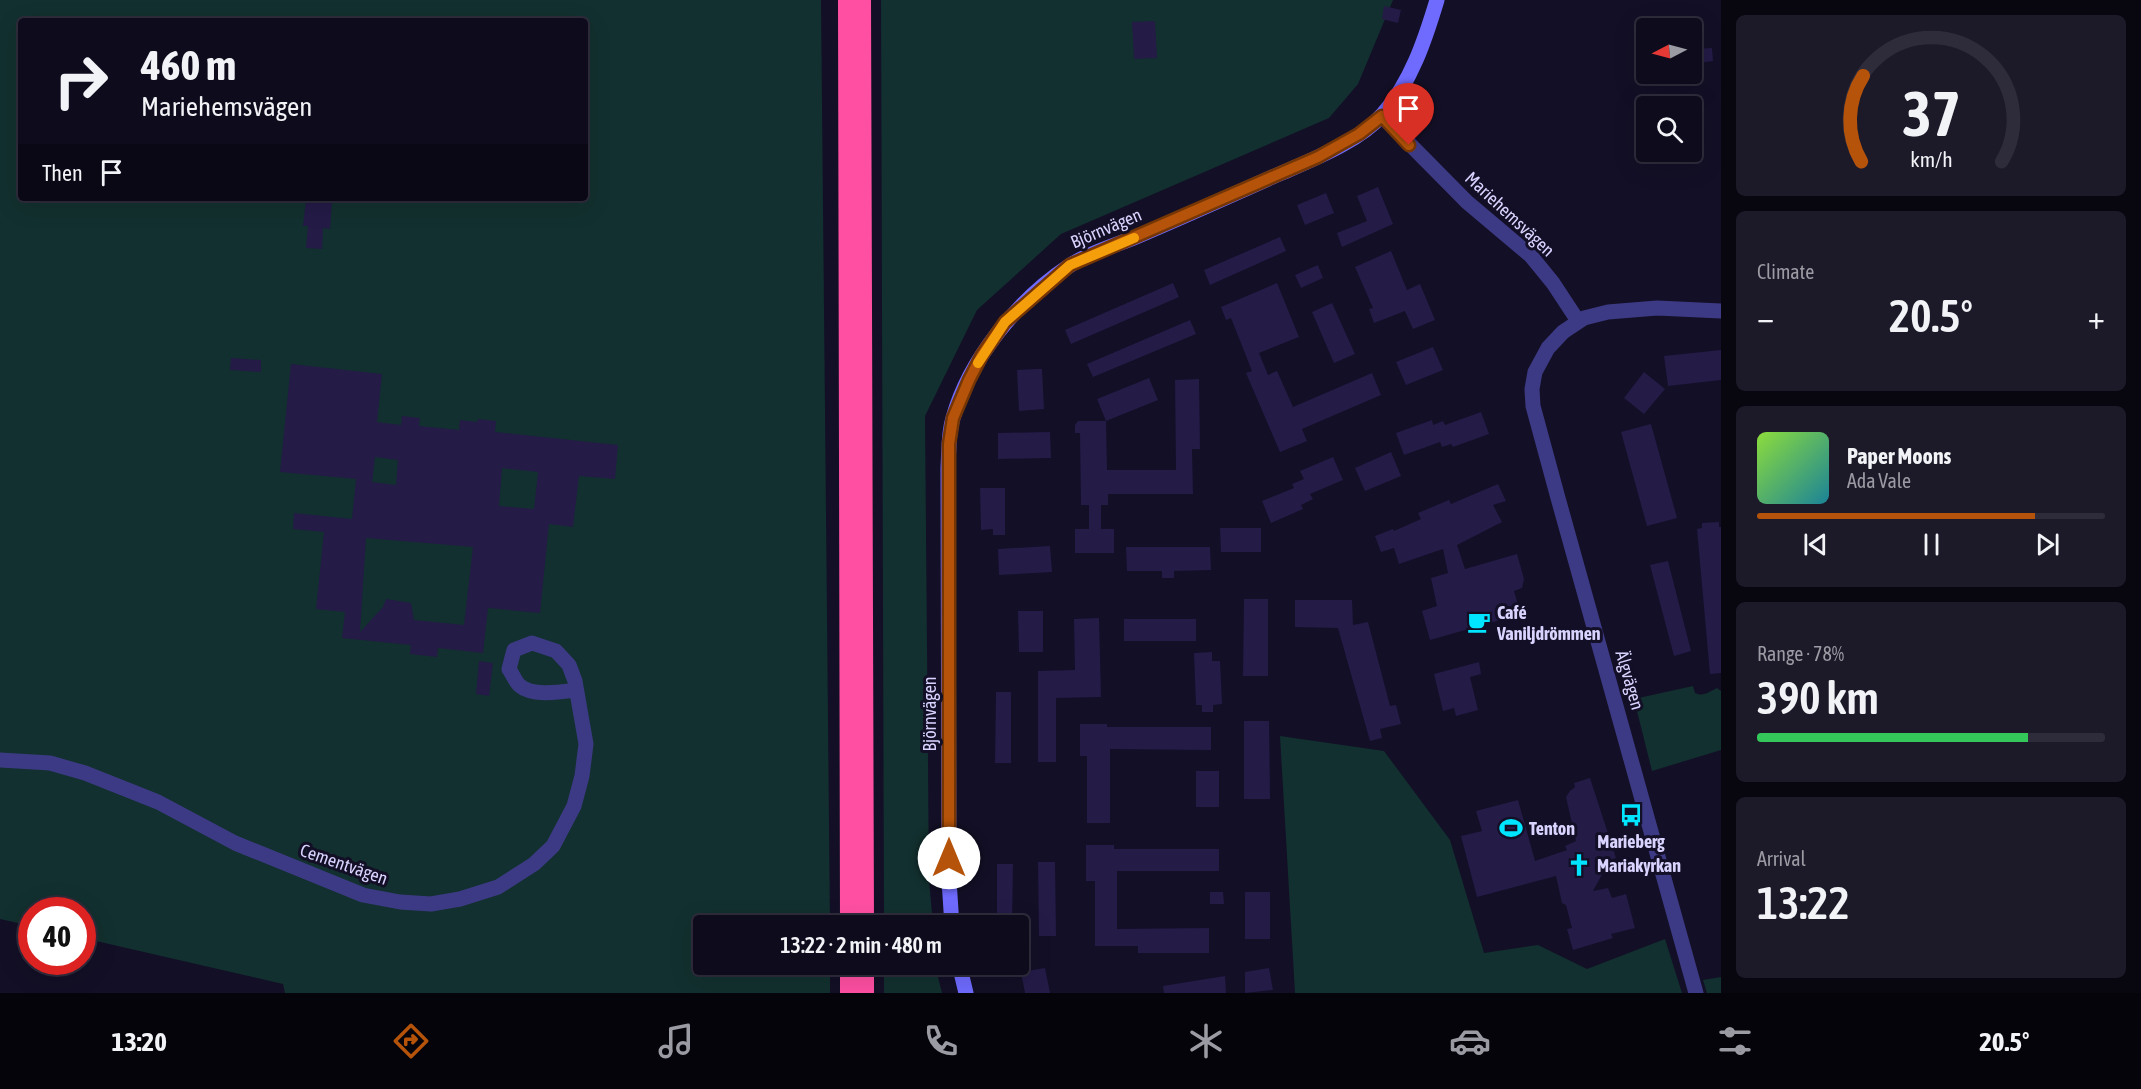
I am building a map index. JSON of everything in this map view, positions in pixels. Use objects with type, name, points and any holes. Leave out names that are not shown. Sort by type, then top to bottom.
[{"type":"highway","points":[[847,0],[849,915]]},
{"type":"highway","points":[[862,0],[865,915]]},
{"type":"highway","points":[[849,975],[849,993]]},
{"type":"highway","points":[[865,975],[865,993]]},
{"type":"street","name":"Björnvägen","points":[[951,915],[949,880],[948,468],[953,418],[982,355],[1005,322],[1070,265],[1318,157],[1359,134],[1382,116],[1399,94],[1425,40],[1437,0]]},
{"type":"street","name":"Mariehemsvägen","points":[[1382,116],[1467,202],[1531,256],[1553,283],[1578,321]]},
{"type":"street","points":[[1578,321],[1593,315],[1628,309],[1693,308],[1721,311]]},
{"type":"street","name":"Älgvägen","points":[[1578,321],[1554,341],[1539,364],[1532,384],[1533,406],[1696,993]]},
{"type":"street","name":"Cementvägen","points":[[0,760],[50,763],[85,773],[158,802],[235,843],[316,877],[363,894],[400,902],[431,904],[460,899],[498,887],[534,864],[553,846],[574,806],[582,776],[586,744],[576,690]]},
{"type":"street","points":[[962,975],[966,993]]},
{"type":"green space","points":[[0,0],[821,0],[830,915],[693,915],[693,975],[830,975],[830,993],[285,993],[283,984],[96,941],[96,897],[18,897],[18,923],[0,919]]},
{"type":"green space","points":[[881,0],[1393,0],[1358,84],[1329,118],[1061,234],[977,310],[925,416],[929,879],[932,915],[884,915]]},
{"type":"green space","points":[[1693,686],[1695,693],[1698,694],[1706,694],[1717,688],[1721,691],[1721,750],[1652,771],[1634,699]]},
{"type":"green space","points":[[1280,736],[1384,751],[1450,840],[1484,953],[1538,945],[1587,969],[1665,939],[1682,993],[1295,993]]},
{"type":"green space","points":[[884,975],[938,975],[942,993],[884,993]]},
{"type":"green space","points":[[1721,977],[1721,993],[1707,993],[1703,980]]},
{"type":"building","points":[[1384,6],[1401,10],[1398,23],[1382,19]]},
{"type":"building","points":[[1155,21],[1157,58],[1134,59],[1132,22]]},
{"type":"building","points":[[1712,48],[1713,61],[1702,62],[1702,49]]},
{"type":"building","points":[[1378,187],[1393,224],[1342,247],[1337,233],[1367,221],[1357,196]]},
{"type":"building","points":[[1326,193],[1334,213],[1305,225],[1297,205]]},
{"type":"building","points":[[306,201],[332,202],[330,229],[323,228],[322,249],[306,248],[308,226],[303,226]]},
{"type":"building","points":[[1280,237],[1286,251],[1210,285],[1204,270]]},
{"type":"building","points":[[1391,251],[1407,290],[1420,284],[1435,320],[1413,329],[1405,311],[1374,323],[1369,309],[1373,308],[1355,267]]},
{"type":"building","points":[[1318,265],[1323,278],[1301,288],[1295,275]]},
{"type":"building","points":[[1173,283],[1179,297],[1071,344],[1065,330]]},
{"type":"building","points":[[1277,283],[1299,337],[1259,353],[1268,375],[1277,371],[1293,407],[1372,373],[1381,395],[1302,429],[1307,441],[1280,452],[1246,373],[1252,371],[1231,318],[1226,320],[1221,307]]},
{"type":"building","points":[[1332,303],[1355,354],[1334,363],[1312,312]]},
{"type":"building","points":[[1190,320],[1196,334],[1093,377],[1087,364]]},
{"type":"building","points":[[1433,347],[1443,370],[1406,385],[1396,362]]},
{"type":"building","points":[[1721,350],[1721,380],[1668,386],[1664,356]]},
{"type":"building","points":[[231,358],[261,360],[261,372],[230,370]]},
{"type":"building","points":[[291,364],[382,374],[377,422],[401,425],[402,416],[420,418],[419,426],[459,430],[460,420],[477,422],[478,419],[496,421],[495,432],[618,445],[615,479],[579,476],[573,527],[549,524],[540,613],[488,608],[483,653],[438,648],[437,657],[410,654],[411,645],[342,638],[345,612],[316,609],[324,532],[293,529],[294,513],[352,519],[356,479],[280,472]],"holes":[[[375,457],[398,460],[396,485],[372,482]],[[502,468],[538,472],[534,509],[499,506]],[[366,538],[473,547],[464,625],[414,620],[411,603],[386,599],[383,607],[360,632]]]},
{"type":"building","points":[[1042,369],[1044,409],[1019,411],[1017,370]]},
{"type":"building","points":[[1644,372],[1665,389],[1644,414],[1624,398]]},
{"type":"building","points":[[1149,378],[1158,400],[1106,421],[1097,399]]},
{"type":"building","points":[[1199,379],[1200,449],[1192,449],[1193,494],[1108,494],[1108,505],[1101,505],[1101,529],[1114,529],[1114,553],[1075,553],[1075,529],[1089,529],[1089,505],[1081,505],[1080,433],[1075,433],[1075,425],[1078,421],[1106,421],[1107,470],[1176,470],[1175,380]]},
{"type":"building","points":[[1481,412],[1489,434],[1453,447],[1451,444],[1442,447],[1440,442],[1404,455],[1396,433],[1432,420],[1433,425],[1443,421],[1445,425]]},
{"type":"building","points":[[1651,424],[1677,518],[1647,526],[1621,432]]},
{"type":"building","points":[[1050,432],[1051,458],[998,459],[998,433]]},
{"type":"building","points":[[1391,452],[1401,476],[1365,491],[1355,468]]},
{"type":"building","points":[[1333,457],[1343,480],[1310,494],[1313,499],[1301,505],[1303,509],[1271,523],[1262,501],[1294,488],[1292,484],[1304,479],[1300,471]]},
{"type":"building","points":[[1498,484],[1506,501],[1493,505],[1502,522],[1457,545],[1465,569],[1517,554],[1524,579],[1522,588],[1514,591],[1520,612],[1510,614],[1511,617],[1430,640],[1422,611],[1437,606],[1431,578],[1448,573],[1443,549],[1399,564],[1394,548],[1381,552],[1375,536],[1393,529],[1394,531],[1421,519],[1418,513],[1449,500],[1451,504]]},
{"type":"building","points":[[980,488],[1005,488],[1005,535],[993,535],[993,529],[981,530]]},
{"type":"building","points":[[1719,522],[1719,527],[1721,527],[1721,673],[1710,674],[1697,529],[1702,528],[1702,523]]},
{"type":"building","points":[[1220,528],[1261,528],[1261,552],[1221,552]]},
{"type":"building","points":[[1050,546],[1052,572],[999,575],[998,549]]},
{"type":"building","points":[[1126,547],[1210,547],[1211,570],[1174,571],[1174,578],[1162,578],[1162,571],[1127,571]]},
{"type":"building","points":[[1668,561],[1691,651],[1674,656],[1650,565]]},
{"type":"building","points":[[1244,599],[1268,599],[1268,676],[1243,676]]},
{"type":"building","points":[[1295,600],[1352,600],[1353,625],[1368,622],[1390,706],[1396,705],[1401,724],[1380,729],[1382,738],[1370,741],[1338,628],[1295,627]]},
{"type":"building","points":[[1018,611],[1043,611],[1043,652],[1019,652]]},
{"type":"building","points":[[1099,618],[1101,697],[1056,698],[1056,762],[1038,762],[1038,671],[1075,670],[1074,619]]},
{"type":"building","points":[[1124,619],[1196,619],[1196,641],[1124,641]]},
{"type":"building","points":[[1212,652],[1212,661],[1220,661],[1222,704],[1213,705],[1213,712],[1202,712],[1202,705],[1196,705],[1194,653]]},
{"type":"building","points":[[479,661],[493,663],[489,696],[476,694]]},
{"type":"building","points":[[1479,662],[1481,674],[1470,677],[1478,710],[1456,716],[1454,708],[1443,711],[1434,674]]},
{"type":"building","points":[[996,692],[1011,692],[1011,763],[995,763]]},
{"type":"building","points":[[1244,721],[1269,721],[1270,799],[1244,799]]},
{"type":"building","points":[[1080,724],[1107,724],[1107,727],[1211,727],[1211,750],[1110,749],[1110,823],[1087,823],[1087,756],[1080,756]]},
{"type":"building","points":[[1196,771],[1219,771],[1219,807],[1196,807]]},
{"type":"building","points":[[1590,778],[1616,858],[1602,862],[1604,871],[1593,891],[1608,888],[1612,898],[1626,894],[1635,928],[1611,934],[1613,938],[1573,950],[1567,929],[1572,928],[1566,905],[1562,903],[1556,876],[1477,897],[1461,836],[1482,831],[1476,811],[1518,800],[1535,861],[1567,850],[1565,846],[1576,841],[1566,797],[1575,787],[1574,783]]},
{"type":"building","points":[[1086,845],[1114,845],[1114,849],[1219,849],[1219,871],[1117,871],[1117,929],[1209,928],[1209,953],[1138,953],[1138,946],[1095,946],[1095,881],[1086,881]]},
{"type":"building","points":[[1038,862],[1055,862],[1056,936],[1039,936]]},
{"type":"building","points":[[997,864],[1013,864],[1012,915],[997,915]]},
{"type":"building","points":[[1210,892],[1223,892],[1224,904],[1210,904]]},
{"type":"building","points":[[1245,892],[1270,892],[1270,939],[1245,939]]},
{"type":"building","points":[[1045,968],[1050,993],[1025,993],[1022,975],[1029,975],[1029,971]]},
{"type":"building","points":[[1269,968],[1273,990],[1245,993],[1245,972]]},
{"type":"building","points":[[1225,976],[1226,993],[1164,993],[1163,986]]},
{"type":"slow traffic","points":[[978,363],[1005,322],[1070,265],[1134,238]]},
{"type":"place","name":"Café Vaniljdrömmen","points":[[1479,622]]},
{"type":"place","name":"Marieberg","points":[[1631,815]]},
{"type":"place","name":"Tenton","points":[[1511,828]]},
{"type":"place","name":"Mariakyrkan","points":[[1579,865]]},
{"type":"route","points":[[949,858],[949,444],[953,418],[982,355],[1005,322],[1070,265],[1318,157],[1359,134],[1382,116],[1409,145]]}]
